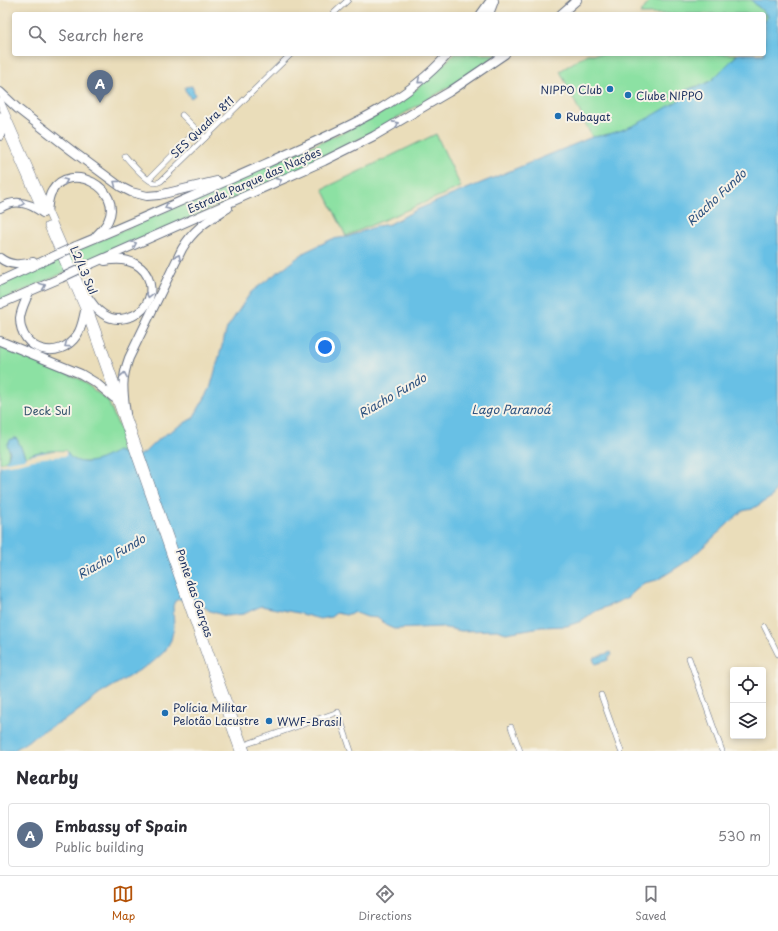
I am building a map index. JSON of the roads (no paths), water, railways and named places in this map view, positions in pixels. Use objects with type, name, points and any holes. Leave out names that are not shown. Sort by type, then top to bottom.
[{"type":"highway","points":[[482,12],[491,0]]},
{"type":"highway","points":[[490,12],[495,0]]},
{"type":"highway","points":[[563,12],[577,0]]},
{"type":"highway","name":"Estrada Parque das Nações","points":[[0,281],[76,246],[233,178],[364,118],[392,102],[413,87],[446,56]]},
{"type":"highway","name":"Estrada Parque das Nações","points":[[0,304],[324,161],[401,121],[449,92],[502,56]]},
{"type":"highway","points":[[0,92],[71,150],[121,188],[131,192],[147,196],[159,195],[233,178]]},
{"type":"highway","points":[[0,119],[0,136]]},
{"type":"highway","points":[[0,208],[11,203],[26,203],[45,213],[52,190],[63,180],[81,178],[96,184],[107,196],[110,208],[108,220],[95,238]]},
{"type":"highway","points":[[126,414],[123,387],[129,358],[182,248],[193,232],[202,224],[255,192]]},
{"type":"highway","points":[[0,258],[17,264],[47,259]]},
{"type":"highway","points":[[80,285],[94,306],[102,314],[118,319],[130,317],[140,311],[151,293],[149,278],[144,270],[137,264],[128,260],[112,259],[84,267]]},
{"type":"highway","points":[[30,292],[21,313],[21,323],[25,336],[38,348],[54,350],[67,346],[80,330],[85,311]]},
{"type":"highway","points":[[0,341],[81,374],[96,383],[114,398]]},
{"type":"main road","name":"L2/L3 Sul","points":[[0,101],[85,311],[114,398],[131,443]]},
{"type":"main road","name":"L2/L3 Sul","points":[[0,116],[80,285],[139,450]]},
{"type":"main road","name":"Ponte das Garças","points":[[131,443],[243,749]]},
{"type":"main road","name":"Ponte das Garças","points":[[139,450],[195,619]]},
{"type":"street","points":[[336,12],[348,0]]},
{"type":"street","name":"SES Quadra 811","points":[[149,179],[154,183],[162,181],[289,56]]},
{"type":"street","points":[[182,115],[205,138]]},
{"type":"street","points":[[126,156],[149,179],[197,130]]},
{"type":"street","points":[[764,626],[778,654]]},
{"type":"street","points":[[689,658],[722,751]]},
{"type":"street","points":[[601,695],[621,751]]},
{"type":"street","points":[[243,749],[338,712],[351,751]]},
{"type":"street","points":[[511,727],[520,751]]},
{"type":"water","name":"Lago Paranoá","points":[[751,0],[778,0],[778,488],[775,490],[772,497],[752,509],[742,511],[690,559],[678,567],[657,580],[644,583],[627,598],[594,612],[579,622],[567,626],[541,627],[506,633],[497,630],[461,631],[441,627],[394,629],[387,626],[379,618],[367,617],[354,612],[346,615],[336,613],[331,617],[320,619],[261,606],[244,614],[226,616],[210,611],[197,602],[179,599],[175,601],[173,606],[174,627],[171,640],[165,651],[153,662],[100,694],[70,717],[43,731],[13,751],[0,751],[0,463],[3,463],[8,458],[10,452],[7,445],[10,440],[14,438],[17,439],[26,458],[39,452],[66,451],[70,457],[77,461],[89,462],[101,459],[117,451],[123,453],[129,458],[144,453],[166,434],[193,418],[210,389],[227,328],[251,292],[305,252],[332,239],[347,237],[377,226],[390,224],[416,210],[592,137],[627,128],[648,118],[679,100],[683,97],[686,90],[705,84],[712,80],[736,56],[766,56],[767,17],[766,12],[764,12]]},
{"type":"water","points":[[192,86],[195,95],[191,98],[185,90],[185,87]]},
{"type":"water","points":[[611,652],[612,655],[608,657],[608,660],[595,664],[593,658]]},
{"type":"place","name":"NIPPO Club","points":[[610,89]]},
{"type":"place","name":"Clube NIPPO","points":[[628,95]]},
{"type":"place","name":"Embassy of Spain","points":[[100,103]]},
{"type":"place","name":"Rubayat","points":[[558,116]]},
{"type":"place","name":"Polícia Militar Pelotão Lacustre","points":[[165,713]]},
{"type":"place","name":"WWF-Brasil","points":[[269,721]]},
{"type":"water label","name":"Riacho Fundo","points":[[716,197]]},
{"type":"water label","name":"Riacho Fundo","points":[[392,395]]},
{"type":"water label","name":"Riacho Fundo","points":[[111,556]]},
{"type":"park label","name":"Deck Sul","points":[[47,410]]}]
